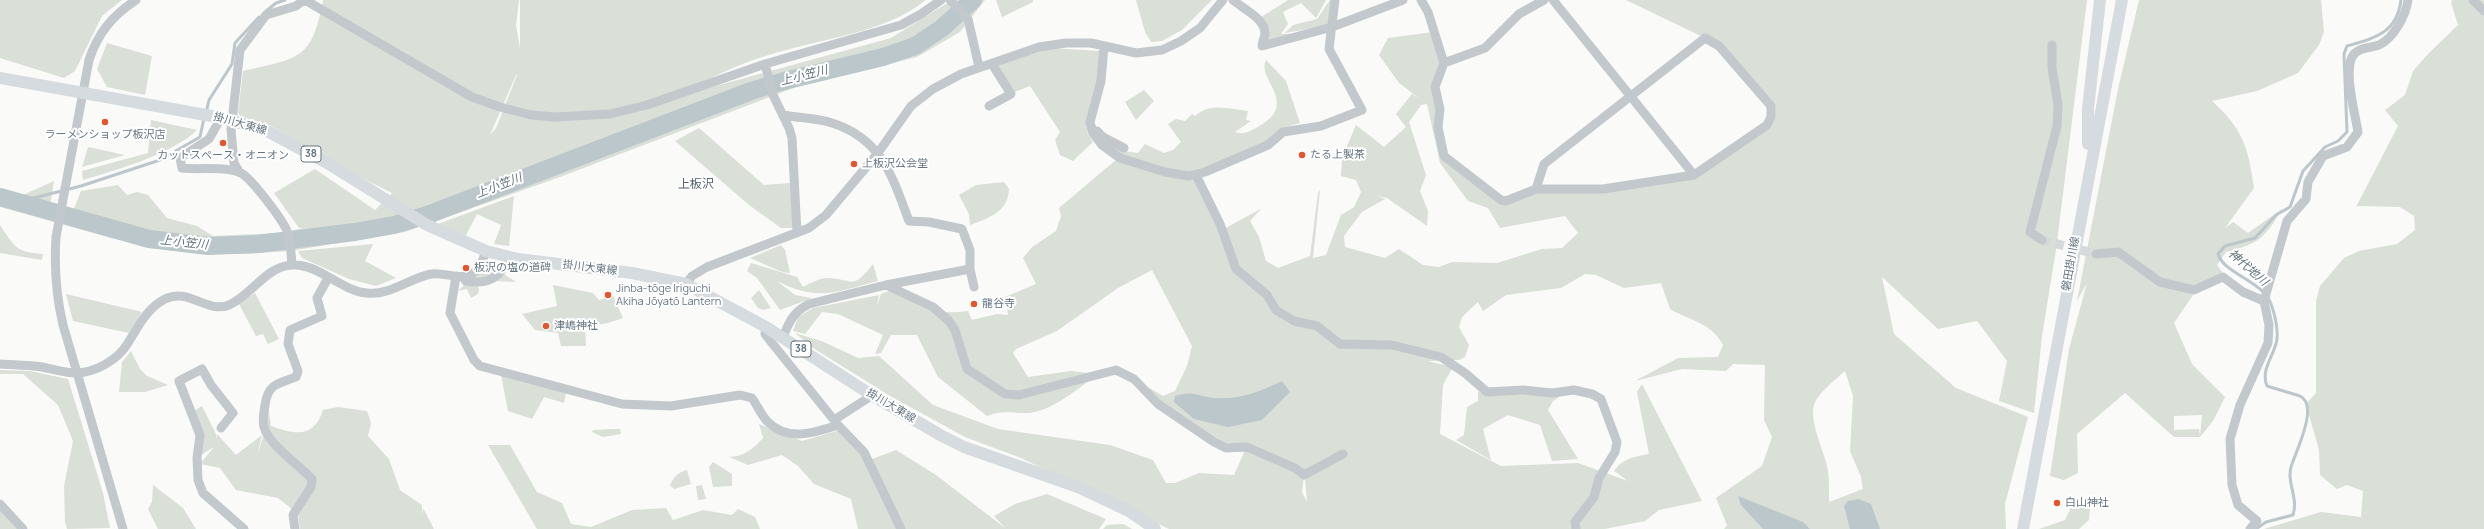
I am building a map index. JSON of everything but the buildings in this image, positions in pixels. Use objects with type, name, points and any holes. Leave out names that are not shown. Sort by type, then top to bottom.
[{"type":"main road","points":[[2088,173],[2088,109],[2100,0]]},
{"type":"main road","name":"磐田掛川線","points":[[2022,529],[2113,36],[2122,0]]},
{"type":"main road","points":[[2113,36],[2127,0]]},
{"type":"main road","name":"掛川大東線","points":[[0,78],[83,94],[195,112],[223,118],[263,130],[327,162],[426,225],[486,251],[509,257],[632,273],[686,284],[766,327],[870,394],[964,447],[1078,487],[1129,511],[1155,529]]},
{"type":"street","points":[[123,529],[58,307],[54,263],[56,237],[66,181],[83,94],[95,44],[116,14],[136,0]]},
{"type":"street","points":[[240,173],[182,168],[180,158],[209,139],[223,118],[240,50],[266,16],[296,6],[304,0],[472,97],[500,107],[531,115],[582,118],[610,114],[652,103],[765,64],[901,25],[921,14],[941,0]]},
{"type":"street","points":[[950,0],[968,19],[979,67]]},
{"type":"street","points":[[686,284],[692,276],[707,267],[809,228],[826,215],[878,153],[911,106],[933,89],[979,67],[992,64],[1039,47],[1066,43],[1104,46],[1136,53],[1162,50],[1181,41],[1200,28],[1222,0]]},
{"type":"street","points":[[1233,0],[1257,17],[1263,26],[1265,35],[1262,46],[1332,27],[1403,0]]},
{"type":"street","points":[[1104,46],[1101,81],[1090,122],[1094,133],[1102,145],[1120,158],[1165,172],[1189,176],[1254,152],[1268,145],[1283,132],[1321,126],[1362,110],[1329,49],[1335,0]]},
{"type":"street","points":[[1421,0],[1428,12],[1444,63],[1435,87],[1440,109],[1438,127],[1444,156],[1500,200],[1506,201],[1536,189],[1603,189],[1694,175],[1767,125],[1771,117],[1771,106],[1719,46],[1704,38],[1544,164],[1536,189]]},
{"type":"street","points":[[1444,63],[1485,48],[1519,14],[1544,0]]},
{"type":"street","points":[[1553,0],[1694,175]]},
{"type":"street","points":[[2250,529],[2257,521],[2238,505],[2232,485],[2230,439],[2240,404],[2268,343],[2269,325],[2265,297],[2287,221],[2306,199],[2308,182],[2323,156],[2348,147],[2358,132],[2350,85],[2350,62],[2353,55],[2359,50],[2380,44],[2387,39],[2405,14],[2408,0]]},
{"type":"street","points":[[2473,0],[2484,11]]},
{"type":"street","points":[[2042,240],[2030,232],[2057,126],[2058,104],[2052,68],[2052,45]]},
{"type":"street","points":[[765,64],[773,94],[792,138],[797,233]]},
{"type":"street","points":[[989,106],[1011,94],[992,64]]},
{"type":"street","points":[[783,115],[831,122],[858,134],[872,145],[892,175],[909,221],[929,222],[962,229],[970,250],[970,269],[974,287]]},
{"type":"street","points":[[1091,116],[1099,134],[1124,148]]},
{"type":"street","points":[[223,118],[232,148],[234,163],[240,173],[258,188],[288,231],[292,264]]},
{"type":"street","points":[[1196,174],[1220,224],[1236,269],[1267,295],[1276,310],[1288,317],[1317,326],[1340,344],[1392,345],[1440,357],[1465,373],[1487,392],[1523,390],[1552,393],[1574,390],[1592,394],[1601,399],[1617,442],[1616,447],[1598,478],[1594,497],[1575,522],[1576,529]]},
{"type":"street","points":[[0,364],[77,373],[106,364],[115,358],[126,346],[146,315],[165,299],[179,295],[199,300],[211,306],[229,305],[274,270],[292,264],[306,266],[328,278],[368,294],[382,292],[429,274],[441,273],[460,276],[471,275],[478,268],[486,251]]},
{"type":"street","points":[[2096,254],[2118,252],[2160,282],[2194,290],[2223,277],[2244,292],[2265,297]]},
{"type":"street","points":[[460,276],[466,281],[476,283],[496,278],[502,273],[509,257]]},
{"type":"street","points":[[783,337],[791,318],[798,310],[809,304],[886,285],[970,269]]},
{"type":"street","points":[[460,276],[450,313],[474,360],[480,366],[622,404],[671,406],[740,395],[752,398],[766,421],[779,430],[796,435],[813,434],[836,422],[864,401],[870,394]]},
{"type":"street","points":[[295,529],[293,515],[311,487],[312,479],[272,440],[264,427],[263,414],[267,392],[277,384],[296,377],[298,371],[288,344],[290,330],[322,316],[317,298],[328,278]]},
{"type":"street","points":[[886,285],[933,307],[949,321],[955,330],[967,369],[1005,394],[1019,395],[1116,370],[1134,379],[1171,415],[1226,448],[1247,447],[1295,468],[1304,476],[1343,454]]},
{"type":"street","points":[[766,327],[766,334],[772,343],[836,422],[864,452],[901,529]]},
{"type":"street","points":[[222,428],[233,413],[210,385],[202,369],[178,381],[200,435],[197,458],[198,480],[203,493],[244,529]]},
{"type":"street","points":[[0,504],[24,529]]},
{"type":"shaded area","points":[[0,0],[122,0],[102,16],[75,71],[64,78],[0,58]]},
{"type":"shaded area","points":[[323,0],[519,0],[516,26],[520,48],[520,0],[926,0],[891,21],[852,34],[791,48],[758,58],[719,74],[668,99],[891,38],[952,0],[985,0],[960,32],[917,57],[796,87],[560,177],[405,232],[290,251],[244,254],[187,251],[115,239],[0,207],[0,190],[23,195],[54,181],[50,206],[73,211],[81,191],[118,185],[127,195],[137,192],[148,195],[167,218],[197,226],[213,236],[280,233],[304,228],[299,228],[274,193],[315,169],[375,210],[392,193],[348,171],[269,125],[240,116],[238,113],[243,71],[277,63],[300,54],[314,35]],"holes":[[[517,75],[496,128],[490,135]]]},
{"type":"shaded area","points":[[996,0],[1033,0],[1033,2],[1002,17]]},
{"type":"shaded area","points":[[1136,0],[1212,0],[1182,30],[1162,41],[1151,42],[1145,32]]},
{"type":"shaded area","points":[[1288,0],[1326,0],[1316,18],[1301,3],[1283,12],[1288,24],[1281,34],[1305,33],[1265,45],[1258,19]]},
{"type":"shaded area","points":[[1330,0],[1335,0],[1331,25],[1285,33],[1293,25],[1317,19]]},
{"type":"shaded area","points":[[1626,0],[2087,0],[2056,250],[2042,336],[2034,413],[1999,401],[2007,361],[1977,321],[1938,329],[1882,277],[1894,334],[1956,388],[2028,417],[2005,504],[2006,529],[1724,529],[1727,525],[1716,498],[1762,466],[1772,437],[1764,420],[1765,365],[1733,364],[1726,371],[1682,369],[1635,381],[1678,358],[1718,357],[1723,345],[1712,331],[1700,323],[1670,309],[1661,283],[1624,288],[1596,275],[1585,274],[1561,288],[1506,295],[1483,311],[1478,302],[1462,317],[1459,327],[1469,345],[1465,357],[1459,360],[1427,361],[1453,367],[1443,385],[1440,434],[1501,466],[1578,463],[1628,481],[1614,471],[1617,467],[1621,463],[1634,457],[1649,454],[1637,392],[1642,384],[1702,501],[1659,510],[1645,521],[1605,529],[1169,529],[1021,458],[965,437],[890,396],[813,348],[795,333],[824,342],[858,358],[879,356],[933,405],[998,429],[1110,445],[1153,460],[1166,483],[1175,483],[1199,473],[1234,475],[1246,448],[1231,446],[1200,433],[1171,413],[1134,379],[1163,396],[1175,391],[1187,366],[1192,346],[1152,270],[1118,288],[1057,331],[1016,349],[1013,353],[1028,377],[1071,371],[1097,374],[1064,399],[1054,405],[1035,412],[1002,412],[987,416],[938,377],[917,335],[891,335],[881,353],[875,354],[883,335],[838,314],[822,312],[805,334],[793,331],[798,317],[813,308],[879,295],[877,306],[881,294],[895,289],[922,305],[938,311],[968,311],[972,320],[997,314],[1008,315],[1005,297],[1036,284],[1023,258],[1032,247],[1056,231],[1061,216],[1059,208],[1117,159],[1106,141],[1124,151],[1138,153],[1145,144],[1164,153],[1173,150],[1181,142],[1168,124],[1176,119],[1185,121],[1192,114],[1195,116],[1207,109],[1213,108],[1248,111],[1246,120],[1251,121],[1235,132],[1243,133],[1252,130],[1272,117],[1276,108],[1277,100],[1264,67],[1266,60],[1286,81],[1300,123],[1277,132],[1273,135],[1268,145],[1196,175],[1227,243],[1226,228],[1262,208],[1250,221],[1259,237],[1266,261],[1278,268],[1310,256],[1318,193],[1320,190],[1313,258],[1326,255],[1341,215],[1354,207],[1361,192],[1356,180],[1341,176],[1342,158],[1356,125],[1384,147],[1406,127],[1396,114],[1412,94],[1420,99],[1399,83],[1379,55],[1388,38],[1434,32],[1444,63],[1434,87],[1444,156],[1501,200],[1536,189],[1603,189],[1694,175],[1761,129],[1771,108],[1707,39]],"holes":[[[1427,104],[1440,163],[1468,201],[1488,208],[1500,228],[1565,216],[1578,233],[1562,248],[1542,249],[1497,263],[1452,262],[1439,267],[1423,265],[1399,249],[1385,258],[1345,247],[1344,236],[1362,212],[1385,199],[1377,196],[1387,198],[1427,226],[1428,211],[1420,191],[1426,175],[1409,122],[1421,105]],[[1845,371],[1853,396],[1850,451],[1861,477],[1863,489],[1829,502],[1827,464],[1816,433],[1813,418],[1814,405],[1819,396]],[[1304,476],[1307,502],[1302,492]]]},
{"type":"shaded area","points":[[2139,0],[2321,0],[2324,32],[2319,45],[2298,73],[2257,91],[2212,101],[2231,121],[2243,140],[2247,151],[2254,188],[2225,228],[2233,222],[2248,233],[2282,209],[2266,233],[2260,238],[2247,246],[2226,252],[2217,265],[2223,273],[2194,288],[2165,280],[2157,275],[2160,282],[2193,295],[2174,323],[2192,364],[2225,397],[2213,421],[2200,437],[2174,437],[2125,393],[2077,434],[2078,473],[2064,480],[2050,476],[2069,349],[2087,283],[2077,301],[2118,89]],"holes":[[[2202,415],[2200,436],[2199,429],[2174,430],[2174,416]]]},
{"type":"shaded area","points":[[2452,0],[2468,0],[2477,4],[2473,0],[2484,0],[2484,529],[2264,529],[2321,512],[2361,517],[2363,491],[2347,485],[2337,489],[2320,475],[2319,450],[2306,404],[2316,393],[2316,301],[2320,286],[2344,258],[2359,251],[2397,244],[2415,230],[2414,216],[2400,207],[2356,207],[2398,126],[2385,110],[2405,95],[2413,71],[2458,25],[2451,3]]},
{"type":"shaded area","points":[[107,43],[152,56],[145,95],[107,87],[97,69]]},
{"type":"shaded area","points":[[1050,48],[1101,51],[1091,132],[1087,132],[1093,142],[1073,161],[1060,155],[1055,140],[1060,132],[1030,86],[1012,93],[995,66]]},
{"type":"shaded area","points":[[1144,90],[1154,101],[1136,120],[1125,102]]},
{"type":"shaded area","points":[[151,120],[197,130],[186,139],[159,154],[83,180],[82,171],[148,153]]},
{"type":"shaded area","points":[[699,128],[764,185],[790,183],[799,228],[781,228],[749,205],[675,141]]},
{"type":"shaded area","points":[[88,147],[125,155],[82,167]]},
{"type":"shaded area","points":[[1004,182],[1009,189],[1008,197],[1001,209],[990,217],[970,225],[969,214],[959,195],[976,185]]},
{"type":"shaded area","points":[[514,196],[509,246],[494,244],[501,225],[477,214],[465,237],[438,224]]},
{"type":"shaded area","points":[[0,225],[9,239],[17,247],[27,252],[43,254],[42,260],[0,253]]},
{"type":"shaded area","points":[[373,244],[365,261],[396,278],[376,286],[349,279],[302,258],[298,251]]},
{"type":"shaded area","points":[[781,245],[785,250],[790,273],[782,272],[750,258]]},
{"type":"shaded area","points":[[487,263],[516,282],[475,280]]},
{"type":"shaded area","points":[[751,263],[797,277],[803,287],[824,278],[852,282],[856,281],[861,278],[873,264],[878,281],[850,289],[827,293],[816,293],[791,287],[777,281],[795,295],[812,298],[780,310],[757,278],[747,271]]},
{"type":"shaded area","points":[[464,285],[476,285],[479,288],[478,294],[471,298],[467,289],[458,291]]},
{"type":"shaded area","points":[[553,285],[593,293],[599,300],[613,296],[623,318],[599,325],[585,322],[586,346],[561,346],[558,333],[535,330],[522,314],[557,306]]},
{"type":"shaded area","points":[[759,290],[771,308],[763,310],[758,308],[751,298]]},
{"type":"shaded area","points":[[255,293],[279,339],[268,344],[263,334],[256,336],[239,304]]},
{"type":"shaded area","points":[[66,294],[142,312],[129,333],[73,321]]},
{"type":"shaded area","points":[[131,351],[140,369],[147,376],[168,385],[145,392],[119,392],[122,362]]},
{"type":"shaded area","points":[[0,370],[30,371],[68,379],[103,493],[110,528],[67,529],[65,522],[64,486],[73,441],[58,405],[23,374],[0,374]]},
{"type":"shaded area","points":[[501,375],[566,393],[564,403],[544,397],[532,419],[508,411]]},
{"type":"shaded area","points":[[1282,381],[1290,392],[1262,420],[1228,427],[1194,419],[1174,402],[1175,396],[1182,394],[1195,394],[1214,398],[1232,398],[1266,389]]},
{"type":"shaded area","points":[[1478,391],[1487,396],[1566,393],[1553,401],[1548,410],[1578,459],[1552,461],[1540,425],[1508,415],[1483,429],[1491,460],[1456,440],[1464,435],[1467,407],[1478,401]]},
{"type":"shaded area","points":[[267,399],[271,426],[296,432],[309,430],[314,426],[323,410],[338,407],[367,411],[371,423],[368,436],[389,459],[400,490],[422,505],[422,516],[423,508],[434,529],[300,529],[298,514],[278,498],[236,490],[220,468],[200,464],[214,447],[201,455],[194,411],[202,406],[216,434],[216,439],[217,434],[236,455],[262,435],[257,456],[264,434]]},
{"type":"shaded area","points":[[759,424],[802,441],[840,430],[872,459],[896,450],[936,475],[1005,528],[994,516],[1015,504],[1047,494],[1106,519],[1099,529],[858,529],[851,499],[814,484],[798,466],[782,455],[748,465],[729,457],[744,454],[763,438]]},
{"type":"shaded area","points":[[620,429],[621,434],[603,437],[592,432],[593,430]]},
{"type":"shaded area","points":[[488,445],[510,445],[537,492],[562,503],[571,524],[591,527],[632,510],[666,508],[673,520],[703,510],[732,515],[738,509],[755,517],[760,529],[537,529]]},
{"type":"shaded area","points":[[713,462],[732,474],[732,486],[713,487],[709,467]]},
{"type":"shaded area","points":[[687,470],[691,484],[674,489],[670,485],[673,480],[677,475]]},
{"type":"shaded area","points":[[153,485],[183,508],[196,529],[158,529],[148,509],[152,502]]},
{"type":"shaded area","points":[[702,485],[706,499],[698,500],[696,486]]},
{"type":"shaded area","points":[[1738,496],[1803,522],[1810,529],[1763,529],[1741,505]]},
{"type":"shaded area","points":[[1858,499],[1871,504],[1880,529],[1850,529],[1844,506],[1848,501]]},
{"type":"shaded area","points":[[2079,500],[2090,508],[2089,520],[2079,529],[2039,529],[2065,520],[2074,501]]},
{"type":"shaded area","points":[[0,510],[18,529],[0,529]]},
{"type":"shaded area","points":[[1123,524],[1132,529],[1103,529],[1107,525]]},
{"type":"waterway","points":[[265,12],[276,3],[285,0]]},
{"type":"waterway","name":"上小笠川","points":[[0,197],[149,239],[208,246],[258,244],[355,232],[394,225],[430,214],[751,91],[784,81],[883,57],[915,46],[942,28],[973,0]]},
{"type":"waterway","name":"神代地川","points":[[2256,529],[2266,522],[2293,515],[2294,502],[2290,470],[2305,428],[2307,408],[2305,401],[2300,396],[2267,386],[2265,374],[2277,339],[2274,312],[2267,296],[2252,283],[2235,273],[2222,261],[2218,254],[2225,246],[2255,238],[2276,215],[2290,207],[2303,171],[2325,147],[2338,141],[2347,132],[2344,54],[2347,46],[2375,37],[2390,27],[2399,11],[2401,0]]},
{"type":"waterway","points":[[206,113],[209,100],[232,64],[235,43],[259,17]]},
{"type":"waterway","points":[[18,202],[81,186],[160,160],[200,137],[204,118]]},
{"type":"tunnel","points":[[2042,240],[2096,254]]},
{"type":"place","name":"ラーメンショップ板沢店","points":[[105,122]]},
{"type":"place","name":"カットスペース・オニオン","points":[[223,143]]},
{"type":"place","name":"たる上製茶","points":[[1302,155]]},
{"type":"place","name":"上板沢公会堂","points":[[854,164]]},
{"type":"place","name":"板沢の塩の道碑","points":[[466,268]]},
{"type":"place","name":"Jinba-tōge Iriguchi Akiha Jōyatō Lantern","points":[[608,295]]},
{"type":"place","name":"龍谷寺","points":[[974,304]]},
{"type":"place","name":"津嶋神社","points":[[546,326]]},
{"type":"place","name":"白山神社","points":[[2057,503]]},
{"type":"district","name":"上板沢","points":[[696,185]]}]
